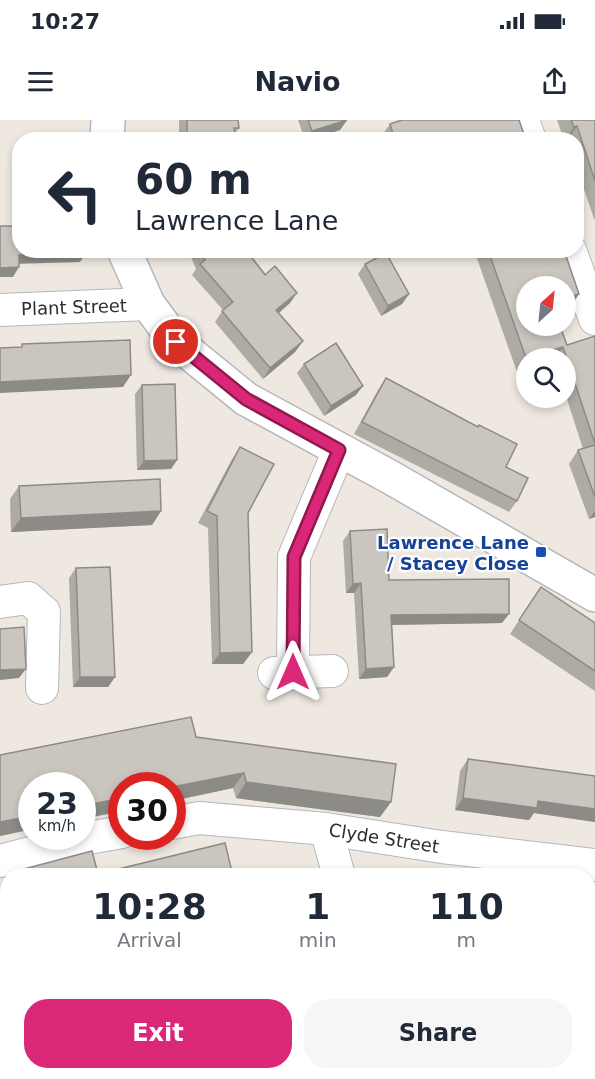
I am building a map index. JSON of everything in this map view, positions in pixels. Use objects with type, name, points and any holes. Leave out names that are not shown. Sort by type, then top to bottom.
[{"type":"street","points":[[128,258],[148,304],[176,342],[246,399],[595,596]]},
{"type":"street","points":[[573,258],[595,319]]},
{"type":"street","name":"Plant Street","points":[[0,310],[148,304]]},
{"type":"street","points":[[332,671],[283,672],[294,557],[339,450]]},
{"type":"street","points":[[0,602],[27,598],[44,612],[42,688]]},
{"type":"street","name":"Clyde Street","points":[[186,821],[199,819],[326,829],[442,848],[595,865]]},
{"type":"street","points":[[326,829],[337,868]]},
{"type":"street","points":[[0,861],[108,835]]},
{"type":"building","points":[[187,120],[238,120],[239,128],[234,128],[235,132],[187,132]]},
{"type":"building","points":[[308,120],[347,120],[312,131]]},
{"type":"building","points":[[402,120],[519,120],[523,132],[392,132],[390,124]]},
{"type":"building","points":[[571,120],[595,120],[595,181],[584,147],[584,132],[579,132],[577,126],[574,127]]},
{"type":"building","points":[[0,226],[12,226],[12,258],[19,258],[19,267],[0,268]]},
{"type":"building","points":[[204,258],[252,258],[265,275],[275,266],[297,293],[276,310],[303,341],[270,368],[222,311],[233,302],[200,264],[205,260]]},
{"type":"building","points":[[376,258],[389,258],[409,294],[388,306],[365,264]]},
{"type":"building","points":[[491,258],[567,258],[573,276],[516,276],[516,330]]},
{"type":"building","points":[[518,336],[564,336],[567,345],[595,336],[595,444],[576,386],[576,348],[522,348]]},
{"type":"building","points":[[130,340],[131,375],[0,382],[0,348],[22,347],[22,344]]},
{"type":"building","points":[[336,343],[363,386],[331,406],[304,364]]},
{"type":"building","points":[[386,378],[478,427],[479,425],[517,444],[506,467],[528,478],[517,501],[362,422]]},
{"type":"building","points":[[175,384],[177,460],[144,461],[142,385]]},
{"type":"building","points":[[595,445],[595,497],[578,450]]},
{"type":"building","points":[[240,447],[274,464],[248,513],[252,652],[220,653],[217,516],[207,511]]},
{"type":"building","points":[[160,479],[161,511],[21,518],[19,486]]},
{"type":"building","points":[[387,529],[389,580],[509,579],[509,614],[391,615],[394,667],[366,669],[361,583],[353,584],[350,531]]},
{"type":"building","points":[[110,567],[115,677],[80,677],[76,568]]},
{"type":"building","points":[[541,587],[595,623],[595,671],[519,620]]},
{"type":"building","points":[[24,627],[26,669],[0,670],[0,629]]},
{"type":"building","points":[[191,717],[196,737],[396,764],[391,802],[246,782],[244,773],[186,784],[186,772],[108,772],[108,801],[96,803],[96,772],[18,772],[18,819],[0,822],[0,755]]},
{"type":"building","points":[[468,759],[595,776],[595,809],[538,801],[537,808],[463,798]]},
{"type":"building","points":[[225,843],[231,868],[123,868]]},
{"type":"building","points":[[92,851],[96,868],[28,868]]},
{"type":"place","name":"Lawrence Lane / Stacey Close","points":[[541,552]]},
{"type":"route","points":[[176,342],[246,399],[278,419],[339,450],[294,557],[293,672]]}]
